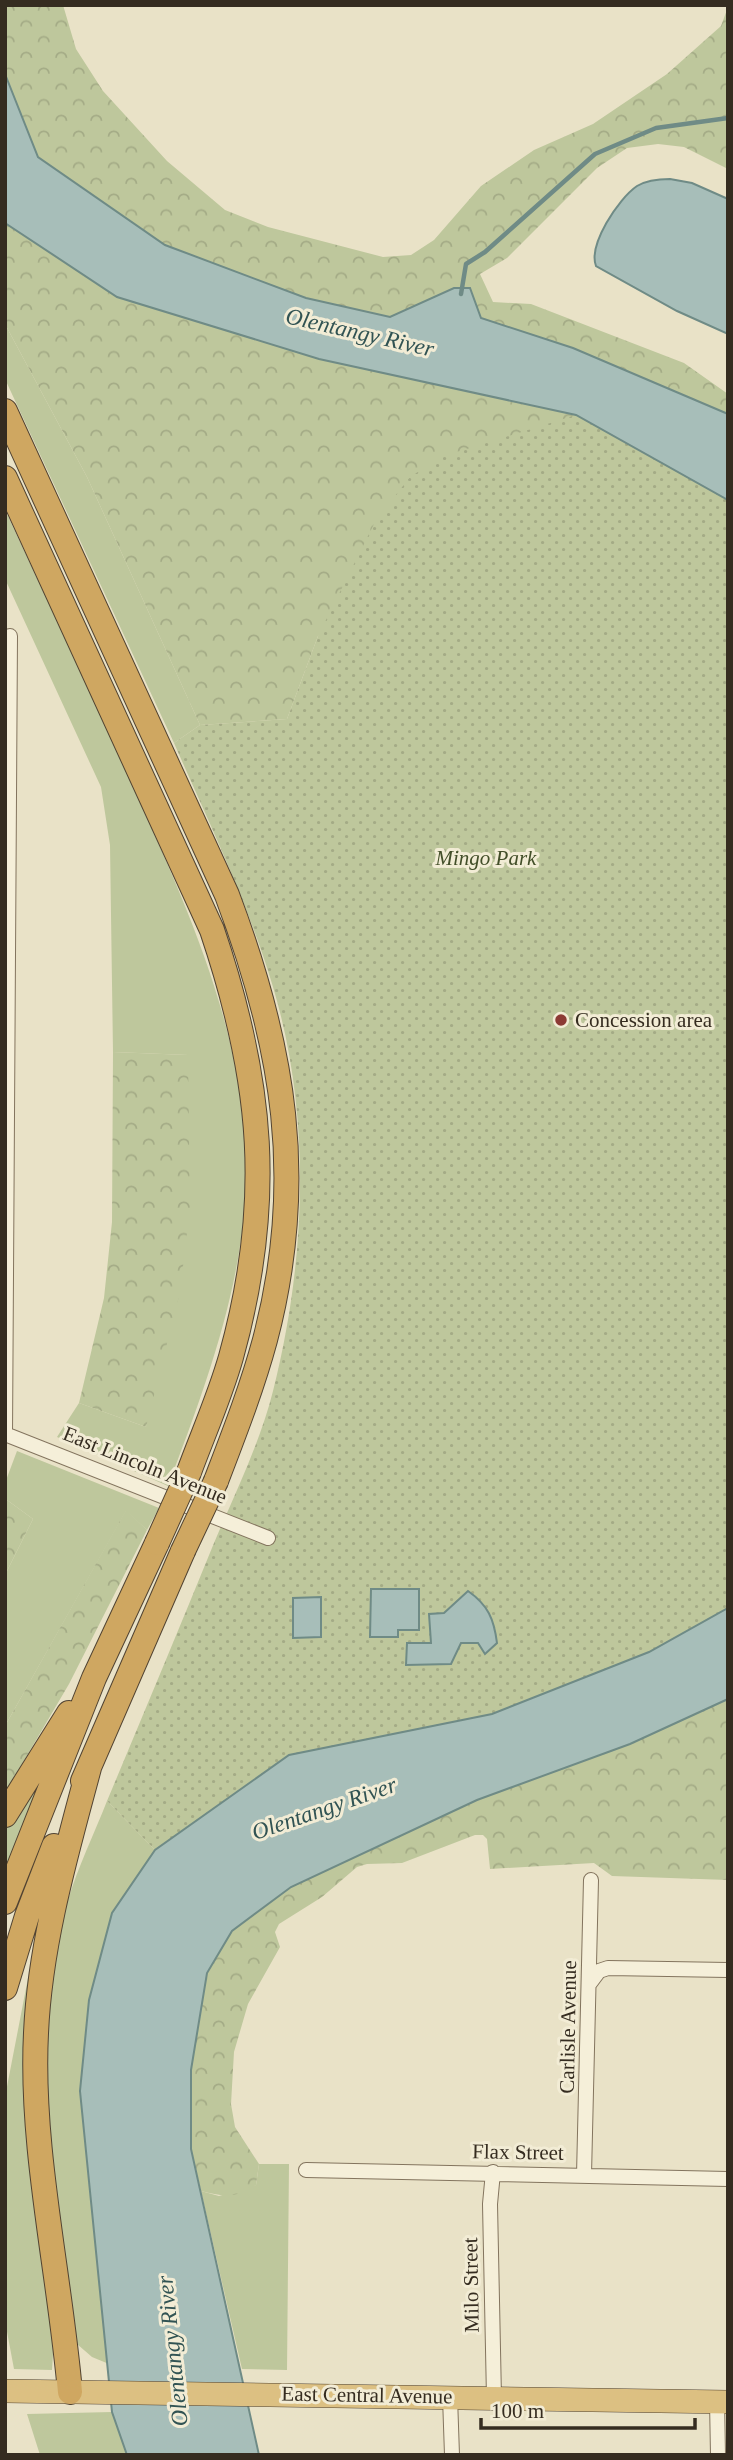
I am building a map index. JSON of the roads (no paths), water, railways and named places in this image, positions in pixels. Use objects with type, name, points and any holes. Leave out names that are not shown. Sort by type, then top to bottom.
[{"type":"highway","points":[[5,411],[227,895],[250,956],[278,1064],[287,1180],[276,1284],[250,1392],[216,1480],[60,1830],[27,1916],[5,1988]]},
{"type":"highway","points":[[5,478],[212,930],[231,986],[251,1070],[259,1172],[249,1281],[230,1359],[189,1472],[94,1678],[5,1902]]},
{"type":"highway","points":[[5,1815],[52,1738],[94,1678]]},
{"type":"highway","points":[[70,2392],[64,2315],[37,2115],[35,2034],[41,1977],[60,1875],[89,1768]]},
{"type":"highway","name":"East Central Avenue","points":[[5,2390],[722,2402]]},
{"type":"street","points":[[5,1434],[10,636]]},
{"type":"street","name":"East Lincoln Avenue","points":[[5,1434],[268,1538]]},
{"type":"street","name":"Carlisle Avenue","points":[[584,2175],[591,1880]]},
{"type":"street","points":[[590,1983],[599,1971],[608,1968],[728,1970]]},
{"type":"street","name":"Flax Street","points":[[306,2170],[728,2179]]},
{"type":"street","name":"Milo Street","points":[[493,2172],[490,2204],[494,2398]]},
{"type":"street","points":[[450,2397],[452,2455]]},
{"type":"street","points":[[718,2455],[722,2402]]},
{"type":"water","name":"Olentangy River","points":[[5,74],[38,157],[165,245],[306,298],[390,317],[454,288],[470,288],[481,318],[573,348],[728,414],[728,500],[576,415],[319,359],[117,297],[5,223]]},
{"type":"water","points":[[670,179],[692,183],[728,199],[728,334],[677,311],[596,266],[596,246],[600,235],[621,201],[641,184]]},
{"type":"water","points":[[371,1589],[419,1589],[419,1630],[398,1630],[398,1637],[370,1637]]},
{"type":"water","points":[[468,1591],[489,1613],[497,1643],[485,1654],[478,1643],[461,1643],[451,1664],[406,1665],[407,1643],[431,1643],[429,1614],[444,1613]]},
{"type":"water","points":[[321,1597],[321,1637],[293,1638],[293,1598]]},
{"type":"water","name":"Olentangy River","points":[[728,1608],[728,1699],[630,1744],[477,1800],[291,1887],[232,1931],[207,1973],[191,2070],[191,2149],[259,2455],[127,2455],[112,2412],[80,2091],[89,2000],[112,1913],[155,1850],[289,1755],[492,1714],[649,1652]]},
{"type":"waterway","points":[[461,294],[466,264],[485,252],[595,154],[656,128],[728,118]]},
{"type":"place","name":"Concession area","points":[[561,1020]]},
{"type":"park label","name":"Mingo Park","points":[[486,858]]}]
